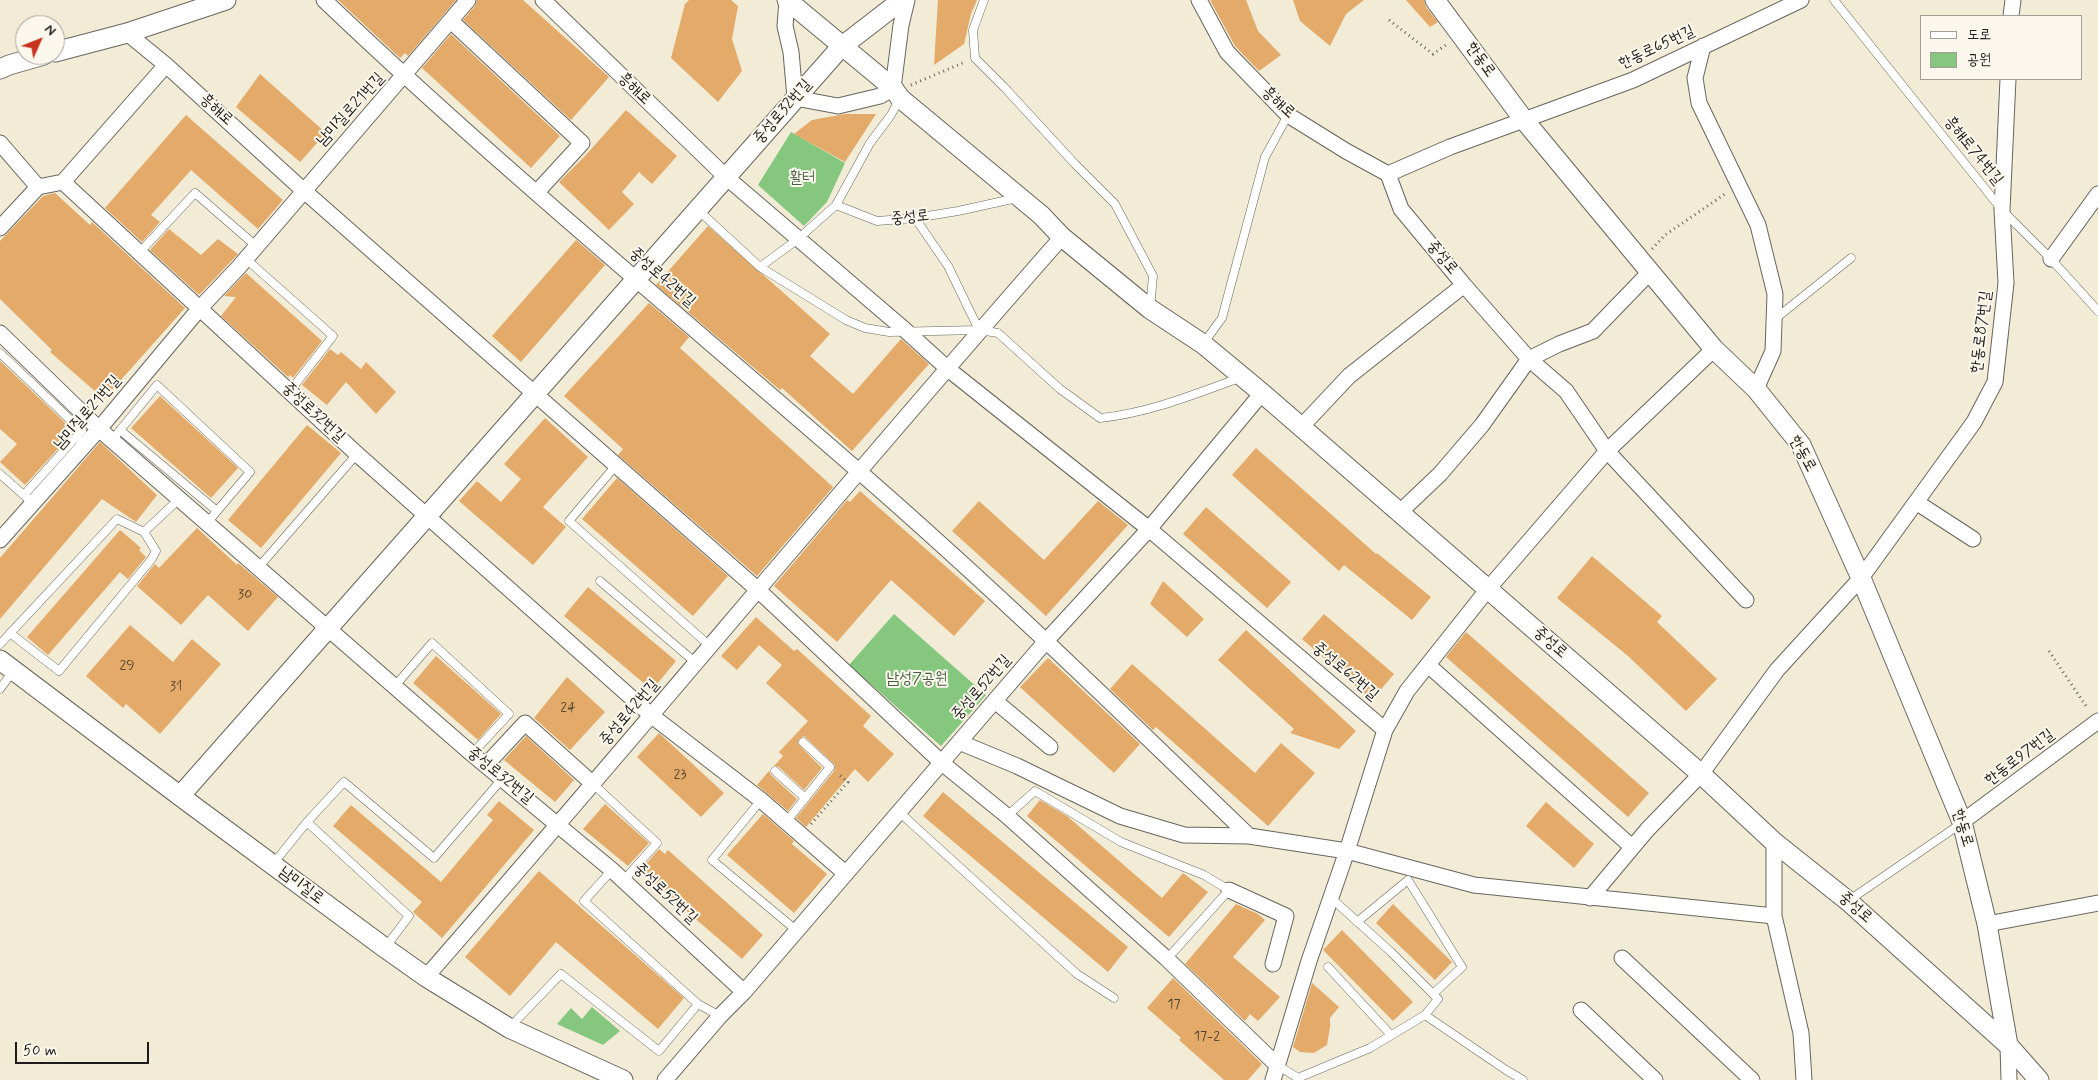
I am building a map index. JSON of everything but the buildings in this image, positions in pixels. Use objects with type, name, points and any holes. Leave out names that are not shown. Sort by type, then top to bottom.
[{"type":"street","points":[[65,49],[127,32],[226,0]]},
{"type":"street","points":[[324,0],[404,77]]},
{"type":"street","name":"남미질로21번길","points":[[0,540],[28,499],[81,441],[99,429],[200,308],[404,77],[468,0]]},
{"type":"street","name":"흥해로","points":[[543,0],[726,178]]},
{"type":"street","points":[[787,0],[785,26],[791,52],[796,98],[838,106],[896,93],[901,25],[907,0]]},
{"type":"street","name":"중성로","points":[[787,0],[1041,215],[1062,237],[1150,309],[1203,344],[1262,393],[1701,774],[1774,842],[1848,901],[2008,1045]]},
{"type":"street","name":"중성로32번길","points":[[180,796],[841,47],[902,0]]},
{"type":"street","name":"흥해로","points":[[1199,0],[1227,52],[1288,115],[1346,151],[1388,174]]},
{"type":"street","name":"한동로","points":[[1435,0],[1524,120],[1714,349],[1756,389],[1801,445],[1861,578],[1962,822],[1987,924],[2008,1045]]},
{"type":"street","name":"한동로65번길","points":[[1524,120],[1633,80],[1801,0]]},
{"type":"street","points":[[2011,15],[2013,0]]},
{"type":"street","points":[[451,21],[582,144],[537,192]]},
{"type":"street","name":"흥해로","points":[[127,32],[304,190]]},
{"type":"street","points":[[1703,46],[1695,78],[1699,103],[1758,225],[1775,294],[1773,351],[1756,389]]},
{"type":"street","points":[[0,69],[15,63]]},
{"type":"street","points":[[0,228],[38,187],[63,182],[166,65]]},
{"type":"street","name":"남미질로21번길","points":[[404,77],[444,111]]},
{"type":"street","name":"한동로87번길","points":[[1861,578],[1974,422],[1994,382],[2006,283],[2002,210],[2008,80]]},
{"type":"street","name":"중성로42번길","points":[[444,111],[858,470]]},
{"type":"street","points":[[1388,174],[1524,120]]},
{"type":"street","points":[[0,143],[38,187]]},
{"type":"street","name":"중성로","points":[[1301,427],[1348,376],[1464,285],[1401,209],[1388,174]]},
{"type":"street","points":[[726,178],[905,330],[948,369],[1149,529]]},
{"type":"street","points":[[63,182],[200,308]]},
{"type":"street","points":[[304,190],[617,464],[757,589],[942,763],[1007,816],[1167,959],[1275,1073],[1385,730]]},
{"type":"street","points":[[2051,259],[2098,194]]},
{"type":"street","name":"중성로42번길","points":[[426,977],[560,825],[592,783],[652,716],[858,470],[1062,237]]},
{"type":"street","points":[[1400,512],[1440,474],[1482,425],[1529,359],[1559,344],[1593,331],[1646,265]]},
{"type":"street","points":[[1464,285],[1529,359],[1566,391],[1607,451],[1746,600]]},
{"type":"street","name":"중성로32번길","points":[[200,308],[357,454],[652,716]]},
{"type":"street","name":"중성로32번길","points":[[0,333],[99,429],[116,435],[179,499],[472,754],[560,825]]},
{"type":"street","points":[[1607,451],[1714,349]]},
{"type":"street","name":"중성로52번길","points":[[665,1080],[720,1016],[744,992],[1046,640],[1149,529],[1262,393]]},
{"type":"street","name":"중성로62번길","points":[[1149,529],[1385,730],[1407,691],[1488,589],[1607,451]]},
{"type":"street","points":[[858,470],[1046,640],[1249,836]]},
{"type":"street","points":[[1916,502],[1973,539]]},
{"type":"street","points":[[1590,898],[1632,847],[1701,774],[1778,670],[1861,578]]},
{"type":"street","name":"남미질로","points":[[7,665],[272,865],[426,977],[509,1028],[623,1080]]},
{"type":"street","points":[[1428,665],[1632,847]]},
{"type":"street","points":[[995,701],[1050,747]]},
{"type":"street","points":[[652,716],[761,800],[845,873]]},
{"type":"street","name":"한동로97번길","points":[[1962,822],[2098,722]]},
{"type":"street","points":[[486,765],[525,723],[592,783]]},
{"type":"street","points":[[959,742],[1017,766],[1120,816],[1184,835],[1249,836],[1347,851],[1474,885],[1774,916]]},
{"type":"street","name":"중성로52번길","points":[[560,825],[618,875],[744,992]]},
{"type":"street","points":[[1774,842],[1774,916],[1801,1034],[1804,1080]]},
{"type":"street","points":[[1229,890],[1286,916],[1273,964]]},
{"type":"street","points":[[1987,924],[2098,903]]},
{"type":"street","points":[[1622,958],[1752,1080]]},
{"type":"street","points":[[1581,1010],[1655,1080]]},
{"type":"street","points":[[2008,1045],[2009,1080]]},
{"type":"street","points":[[2008,1045],[2039,1080]]},
{"type":"lane","points":[[984,0],[973,30],[975,58],[1115,204],[1153,276],[1150,309]]},
{"type":"lane","name":"흥해로74번길","points":[[1834,0],[2002,210],[2051,259],[2098,311]]},
{"type":"lane","points":[[760,267],[798,239],[836,205],[870,143],[891,115],[896,93]]},
{"type":"lane","points":[[1203,344],[1222,318],[1265,158],[1288,115]]},
{"type":"lane","points":[[140,252],[195,193],[256,246]]},
{"type":"lane","name":"중성로","points":[[836,205],[877,221],[958,212],[1020,198]]},
{"type":"lane","points":[[697,210],[760,267],[846,320],[865,328],[889,332],[905,330],[980,330],[998,334],[1060,389],[1100,418],[1127,415],[1158,407],[1243,377]]},
{"type":"lane","points":[[915,218],[948,266],[980,330]]},
{"type":"lane","points":[[246,258],[333,336],[290,392]]},
{"type":"lane","points":[[1774,321],[1851,258]]},
{"type":"lane","points":[[0,353],[82,431],[81,441]]},
{"type":"lane","points":[[207,523],[250,472],[157,385],[116,435],[217,511]]},
{"type":"lane","points":[[258,568],[357,454]]},
{"type":"lane","points":[[617,464],[569,521],[710,646]]},
{"type":"lane","points":[[0,474],[28,499]]},
{"type":"lane","points":[[144,532],[179,499]]},
{"type":"lane","points":[[0,644],[10,633],[117,518],[144,532],[156,551],[152,560],[59,671],[10,633]]},
{"type":"lane","points":[[600,581],[696,663]]},
{"type":"lane","points":[[394,687],[432,643],[509,714],[472,754]]},
{"type":"lane","points":[[0,689],[7,665]]},
{"type":"lane","points":[[786,822],[830,767],[803,742]]},
{"type":"lane","points":[[775,771],[804,798]]},
{"type":"lane","points":[[272,865],[307,822],[344,782],[434,858],[502,779]]},
{"type":"lane","points":[[592,783],[657,843],[584,902],[698,1004],[720,1016]]},
{"type":"lane","points":[[1007,816],[1035,791],[1121,842],[1204,875],[1229,890],[1167,959]]},
{"type":"lane","points":[[761,800],[712,860],[796,930]]},
{"type":"lane","points":[[898,811],[1077,974],[1114,998]]},
{"type":"lane","points":[[307,822],[410,916],[385,948]]},
{"type":"lane","points":[[1848,901],[1962,822]]},
{"type":"lane","points":[[1357,922],[1408,880],[1462,967],[1433,994]]},
{"type":"lane","points":[[1275,1073],[1298,1078],[1370,1048],[1426,1015],[1438,999],[1330,898]]},
{"type":"lane","points":[[1328,966],[1391,1035]]},
{"type":"lane","points":[[509,1028],[561,974],[659,1051],[698,1004]]},
{"type":"lane","points":[[1426,1015],[1523,1080]]},
{"type":"path","points":[[1389,20],[1433,54],[1461,35]]},
{"type":"path","points":[[896,93],[914,82],[975,58]]},
{"type":"path","points":[[1646,265],[1666,235],[1738,186]]},
{"type":"path","points":[[2049,652],[2098,722]]},
{"type":"path","points":[[802,836],[848,782],[830,767]]},
{"type":"green space","name":"활터","points":[[791,132],[845,163],[827,202],[804,226],[758,185]]},
{"type":"green space","name":"남성7공원","points":[[894,614],[986,695],[941,746],[849,665]]},
{"type":"green space","points":[[592,1007],[620,1031],[603,1045],[557,1024],[571,1008],[582,1019]]}]
